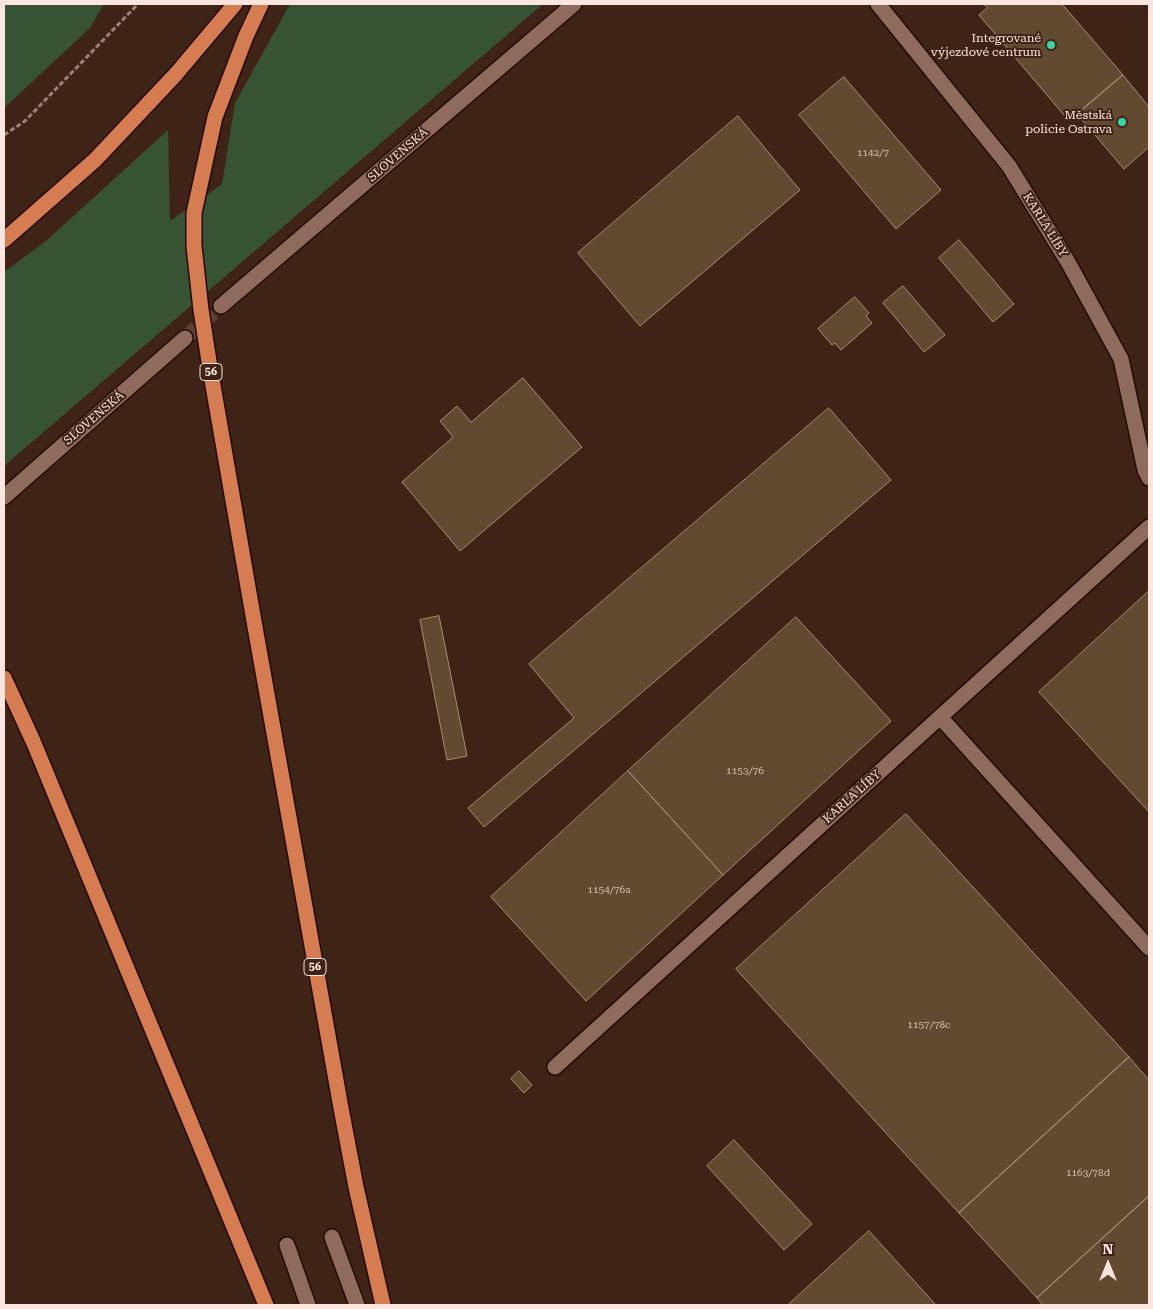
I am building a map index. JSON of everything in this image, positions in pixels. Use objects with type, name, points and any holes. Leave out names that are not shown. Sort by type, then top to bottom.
[{"type":"highway","points":[[4,240],[95,160],[176,74],[235,4]]},
{"type":"highway","name":"56","points":[[261,4],[246,36],[215,117],[194,213],[194,246],[211,374],[255,627],[341,1108],[356,1187],[383,1305]]},
{"type":"highway","points":[[4,678],[33,741],[266,1305]]},
{"type":"street","name":"SLOVENSKÁ","points":[[221,306],[574,4]]},
{"type":"street","name":"KARLA LÍBY","points":[[878,4],[1009,166],[1068,262],[1121,359],[1145,470],[1149,478]]},
{"type":"street","name":"SLOVENSKÁ","points":[[4,498],[185,338]]},
{"type":"street","name":"KARLA LÍBY","points":[[555,1067],[1149,527]]},
{"type":"street","points":[[940,717],[1149,948]]},
{"type":"street","points":[[332,1237],[356,1305]]},
{"type":"street","points":[[287,1245],[308,1305]]},
{"type":"path","points":[[4,136],[25,120],[138,4]]},
{"type":"green space","points":[[4,4],[104,4],[90,28],[4,108]]},
{"type":"green space","points":[[290,4],[543,4],[4,466],[4,272],[46,241],[168,130],[170,221],[222,184],[235,103]]},
{"type":"building","name":"Integrované výjezdové centrum","points":[[984,4],[1062,4],[1123,75],[1069,121],[979,15],[987,8]]},
{"type":"building","points":[[1123,75],[1149,107],[1149,147],[1124,169],[1077,114]]},
{"type":"building","points":[[844,77],[941,190],[896,229],[799,115]]},
{"type":"building","points":[[738,116],[800,190],[640,326],[578,253]]},
{"type":"building","points":[[959,240],[1014,304],[993,322],[939,258]]},
{"type":"building","points":[[903,286],[945,335],[924,352],[883,303]]},
{"type":"building","points":[[855,297],[869,313],[866,316],[872,323],[841,350],[835,343],[832,345],[818,329]]},
{"type":"building","points":[[523,378],[582,447],[460,551],[402,482],[453,437],[440,421],[457,406],[471,422]]},
{"type":"building","points":[[829,408],[891,480],[484,827],[468,808],[574,718],[529,664]]},
{"type":"building","points":[[1149,591],[1149,812],[1039,692]]},
{"type":"building","points":[[439,616],[467,756],[447,760],[420,620]]},
{"type":"building","points":[[796,617],[891,721],[723,875],[628,771]]},
{"type":"building","points":[[628,771],[723,875],[586,1001],[491,897]]},
{"type":"building","points":[[906,814],[1129,1057],[959,1213],[736,969]]},
{"type":"building","points":[[1129,1057],[1149,1080],[1149,1196],[1037,1298],[959,1213]]},
{"type":"building","points":[[519,1071],[532,1085],[524,1093],[511,1079]]},
{"type":"building","points":[[734,1140],[812,1224],[784,1250],[707,1166]]},
{"type":"building","points":[[1149,1196],[1149,1305],[1043,1305],[1037,1298]]},
{"type":"building","points":[[869,1231],[936,1305],[788,1305]]},
{"type":"tunnel","points":[[185,338],[221,306]]},
{"type":"place","name":"Integrované výjezdové centrum","points":[[1051,45]]},
{"type":"place","name":"Městská policie Ostrava","points":[[1122,122]]}]
